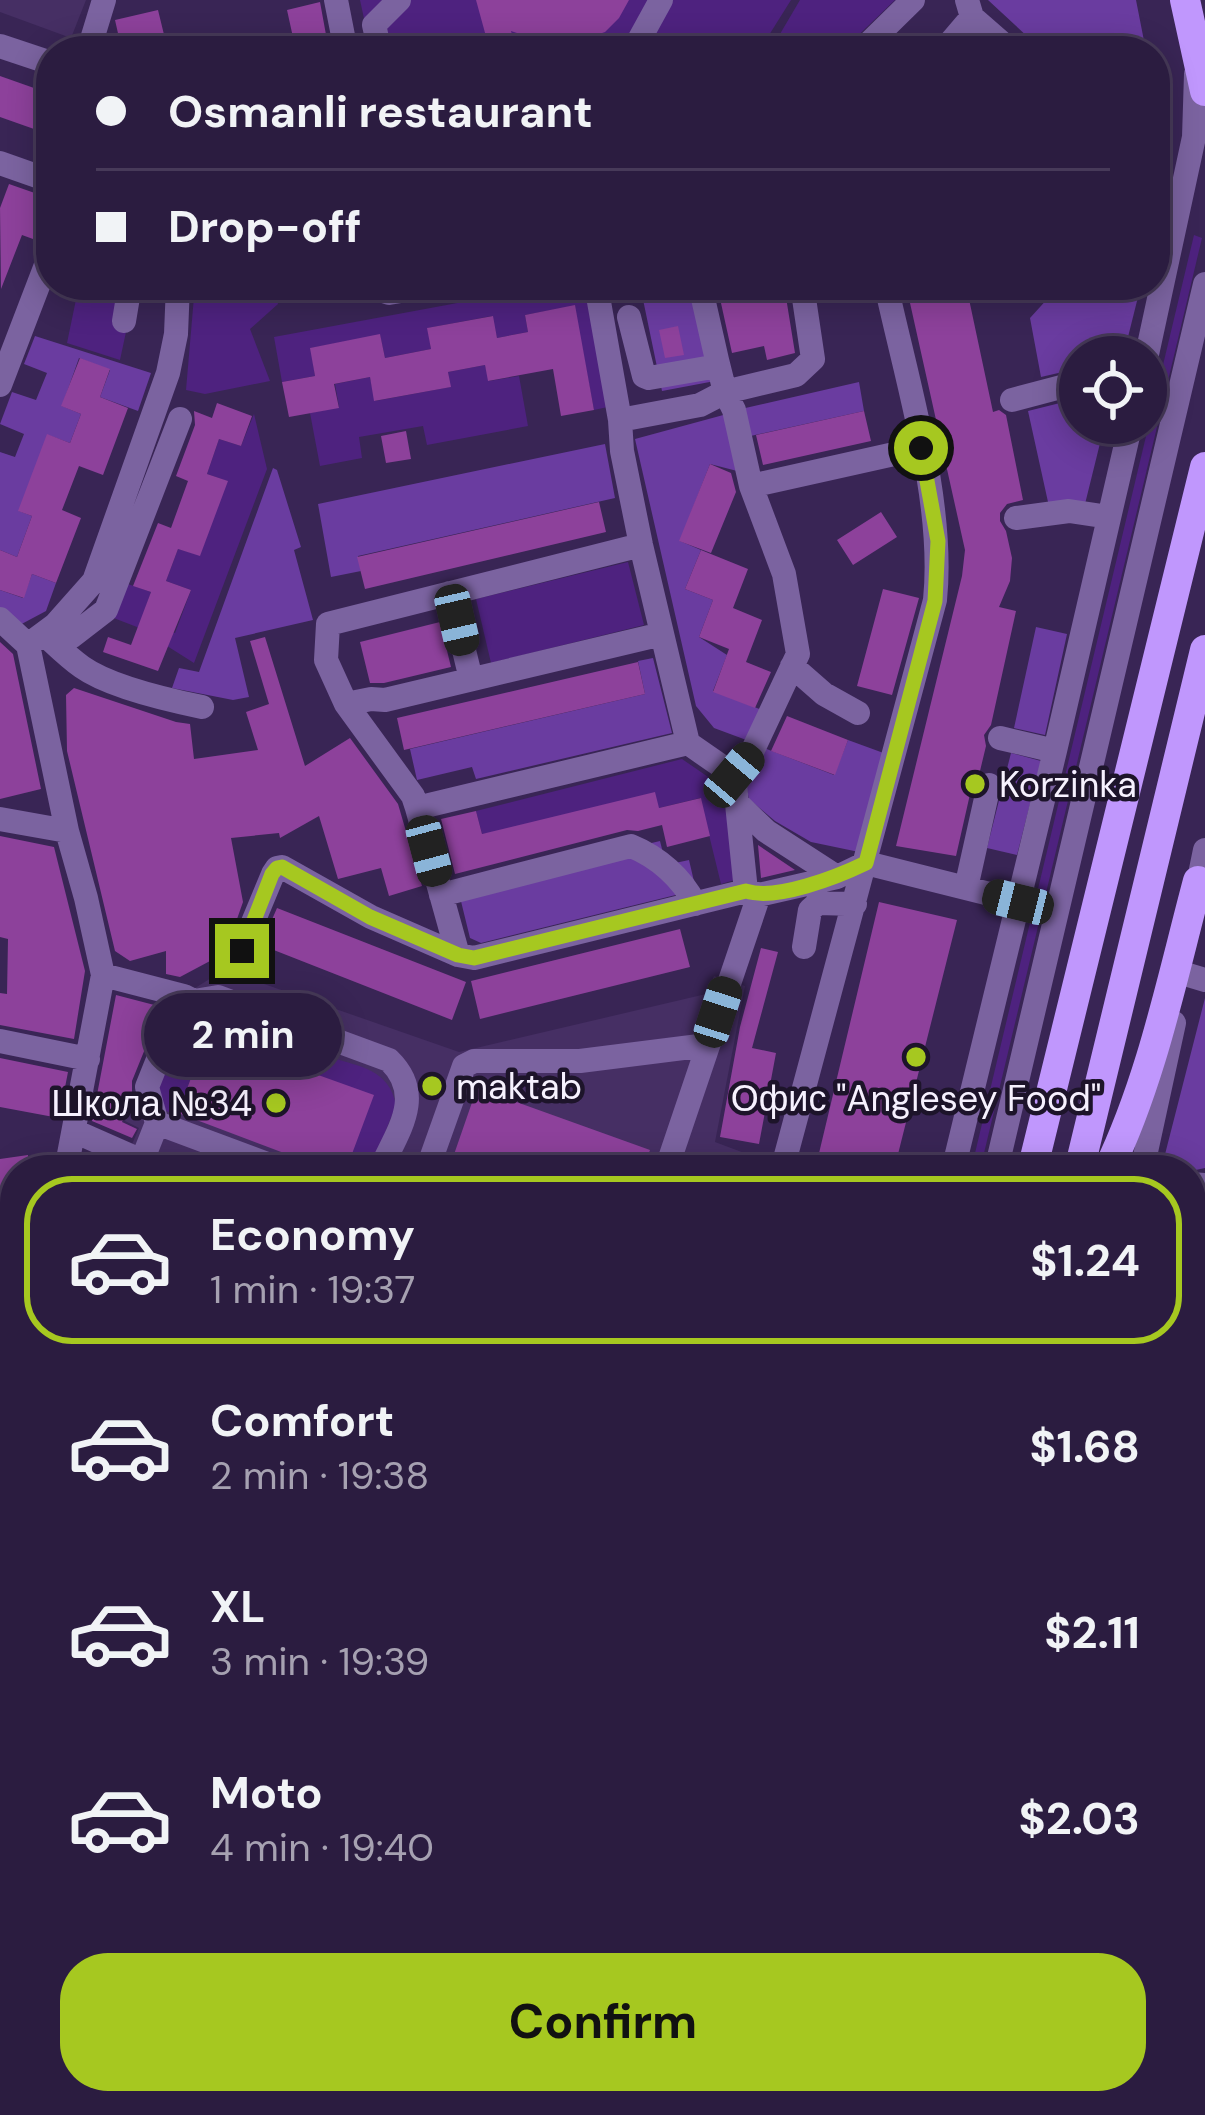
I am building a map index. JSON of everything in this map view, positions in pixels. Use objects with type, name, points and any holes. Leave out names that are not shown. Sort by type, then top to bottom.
[{"type":"main road","points":[[1185,0],[1205,91]]},
{"type":"main road","points":[[1035,1155],[1205,467]]},
{"type":"main road","points":[[1083,1155],[1205,650]]},
{"type":"main road","points":[[1114,1155],[1144,1082],[1198,881]]},
{"type":"street","points":[[93,36],[104,0]]},
{"type":"street","points":[[336,0],[343,36]]},
{"type":"street","points":[[377,36],[374,25],[399,0]]},
{"type":"street","points":[[641,36],[661,0]]},
{"type":"street","points":[[876,36],[913,0]]},
{"type":"street","points":[[952,36],[969,9],[996,36]]},
{"type":"street","points":[[1170,248],[1194,137],[1194,41]]},
{"type":"street","points":[[0,46],[36,58]]},
{"type":"street","points":[[0,164],[36,176]]},
{"type":"street","points":[[1000,1155],[1198,341],[1205,284]]},
{"type":"street","points":[[0,385],[36,291]]},
{"type":"street","points":[[124,321],[128,300]]},
{"type":"street","points":[[42,635],[94,581],[168,373],[177,300]]},
{"type":"street","points":[[599,300],[622,451],[688,743],[734,775],[752,893],[671,1155]]},
{"type":"street","points":[[703,300],[751,486],[784,574],[798,654],[751,754],[734,775]]},
{"type":"street","points":[[620,421],[700,405],[724,392],[796,376],[813,359],[804,300]]},
{"type":"street","points":[[786,1155],[935,601],[938,541],[889,300]]},
{"type":"street","points":[[1151,336],[1159,300]]},
{"type":"street","points":[[629,317],[644,376],[718,366]]},
{"type":"street","points":[[1012,400],[1059,388]]},
{"type":"street","points":[[0,620],[42,635],[71,638],[106,610],[180,419]]},
{"type":"street","points":[[957,1155],[1126,444]]},
{"type":"street","points":[[751,486],[921,448]]},
{"type":"street","points":[[1016,518],[1069,511],[1109,517]]},
{"type":"street","points":[[458,955],[418,808],[346,704],[326,660],[328,624],[641,545]]},
{"type":"street","points":[[450,593],[470,680]]},
{"type":"street","points":[[346,704],[385,700],[662,634]]},
{"type":"street","points":[[42,635],[98,676],[165,700],[202,706]]},
{"type":"street","points":[[42,635],[68,830],[103,976],[69,1155]]},
{"type":"street","points":[[792,666],[824,694],[858,713]]},
{"type":"street","points":[[1000,738],[1055,751]]},
{"type":"street","points":[[418,808],[688,743]]},
{"type":"street","points":[[966,889],[989,784]]},
{"type":"street","points":[[739,805],[766,831],[837,877]]},
{"type":"street","points":[[0,819],[68,830]]},
{"type":"street","points":[[441,895],[632,846],[656,858],[687,887],[695,904]]},
{"type":"street","points":[[1146,1155],[1195,977],[1198,881],[1205,850]]},
{"type":"street","points":[[242,951],[272,874],[282,867],[370,917],[474,958],[695,904],[837,877],[866,863],[1018,902]]},
{"type":"street","points":[[804,947],[810,910],[818,903],[855,904]]},
{"type":"street","points":[[103,976],[194,1000],[218,997],[389,1060],[405,1080],[408,1107],[387,1155]]},
{"type":"street","points":[[155,1155],[157,1123],[146,1088],[175,1016],[194,1000]]},
{"type":"street","points":[[0,1041],[88,1059]]},
{"type":"street","points":[[433,1155],[464,1066],[474,1061],[580,1061],[707,1045]]},
{"type":"street","points":[[157,1123],[243,1155]]},
{"type":"street","points":[[74,1131],[129,1155]]},
{"type":"shaded area","points":[[0,0],[86,0],[72,36],[0,12]]},
{"type":"shaded area","points":[[360,0],[791,0],[768,36],[368,36]]},
{"type":"shaded area","points":[[800,0],[895,0],[858,36],[779,36]]},
{"type":"shaded area","points":[[988,0],[1136,0],[1143,36],[1027,36]]},
{"type":"shaded area","points":[[1194,235],[1202,238],[1167,385],[1167,348]]},
{"type":"shaded area","points":[[76,300],[133,300],[120,360],[67,343]]},
{"type":"shaded area","points":[[194,300],[277,300],[250,329],[270,381],[205,394],[186,390]]},
{"type":"shaded area","points":[[474,300],[592,300],[612,406],[594,410],[574,306],[525,315],[528,332],[497,338],[492,316],[428,328],[431,349],[385,358],[380,335],[311,348],[315,376],[282,382],[274,337]]},
{"type":"shaded area","points":[[643,300],[697,300],[715,381],[662,391]]},
{"type":"shaded area","points":[[1046,300],[1137,300],[1128,336],[1059,336],[1059,373],[1041,377],[1030,318]]},
{"type":"shaded area","points":[[35,336],[151,373],[138,411],[100,397],[110,370],[79,358],[62,406],[81,414],[70,443],[48,435],[19,511],[32,516],[17,557],[0,550],[0,452],[15,457],[24,434],[0,424],[12,392],[36,400],[47,373],[24,364]]},
{"type":"shaded area","points":[[485,365],[489,381],[519,376],[528,426],[427,445],[423,426],[359,437],[362,458],[320,466],[310,413],[339,407],[335,384],[370,377],[375,401],[450,387],[448,372]]},
{"type":"shaded area","points":[[859,382],[864,411],[746,437],[741,409]]},
{"type":"shaded area","points":[[1059,403],[1059,444],[1100,444],[1085,504],[1050,511],[1028,411]]},
{"type":"shaded area","points":[[254,414],[267,469],[194,663],[137,627],[111,617],[125,583],[151,592],[141,621],[175,633],[191,590],[166,581],[178,549],[200,555],[227,481],[207,474],[219,439],[241,446]]},
{"type":"shaded area","points":[[727,414],[741,472],[710,464],[680,541],[701,550],[685,589],[713,600],[699,637],[727,655],[713,691],[762,710],[749,741],[714,728],[696,706],[635,439]]},
{"type":"shaded area","points":[[605,444],[615,498],[358,556],[361,571],[331,577],[318,504]]},
{"type":"shaded area","points":[[1144,444],[1153,444],[984,1155],[975,1155]]},
{"type":"shaded area","points":[[273,468],[301,547],[294,550],[313,620],[235,638],[249,697],[233,700],[172,688],[179,668],[199,672]]},
{"type":"shaded area","points":[[628,562],[644,625],[491,663],[476,599]]},
{"type":"shaded area","points":[[32,574],[56,583],[46,611],[16,627],[0,619],[0,590],[23,598]]},
{"type":"shaded area","points":[[1036,627],[1067,634],[1045,735],[1014,728]]},
{"type":"shaded area","points":[[653,658],[672,733],[476,779],[472,767],[417,780],[410,749],[645,694],[638,661]]},
{"type":"shaded area","points":[[848,740],[889,755],[859,852],[811,842],[749,799],[744,777],[764,748],[834,775]]},
{"type":"shaded area","points":[[1011,753],[1041,761],[1017,855],[987,848]]},
{"type":"shaded area","points":[[682,759],[717,783],[735,838],[738,879],[721,884],[700,798],[482,834],[476,811]]},
{"type":"shaded area","points":[[660,841],[666,865],[689,860],[696,890],[481,943],[470,938],[458,889]]},
{"type":"shaded area","name":"maktab","points":[[224,970],[459,1052],[706,994],[714,976],[745,986],[715,1142],[747,1154],[127,1155],[139,1128],[125,1121],[171,1003]]},
{"type":"shaded area","points":[[1205,998],[1205,1155],[1165,1155]]},
{"type":"shaded area","points":[[201,1010],[281,1039],[273,1059],[207,1035],[177,1115],[161,1109],[154,1089],[180,1023]]},
{"type":"shaded area","points":[[315,1056],[327,1061],[330,1057],[372,1071],[387,1084],[396,1105],[376,1155],[351,1155],[373,1096],[309,1072]]},
{"type":"building","points":[[476,0],[629,0],[619,18],[593,36],[526,36],[511,31],[512,36],[486,36]]},
{"type":"building","points":[[320,2],[326,36],[293,36],[287,10]]},
{"type":"building","points":[[158,10],[164,36],[119,36],[115,20]]},
{"type":"building","points":[[0,76],[36,89],[36,130],[0,117]]},
{"type":"building","points":[[9,184],[36,193],[36,231],[33,239],[22,235],[1,289],[0,208]]},
{"type":"building","points":[[720,300],[786,300],[795,353],[767,360],[764,346],[732,353]]},
{"type":"building","points":[[909,300],[969,300],[993,412],[1006,415],[1023,500],[1007,504],[1000,513],[1012,558],[1010,581],[999,607],[1016,611],[956,856],[896,846],[965,550]]},
{"type":"building","points":[[575,305],[594,410],[561,416],[553,369],[488,381],[485,365],[448,372],[451,387],[374,401],[370,377],[334,384],[339,408],[289,417],[282,382],[315,376],[310,348],[380,334],[385,358],[431,349],[427,328],[493,316],[497,338],[528,332],[525,315]]},
{"type":"building","points":[[678,326],[684,355],[665,358],[659,330]]},
{"type":"building","points":[[80,358],[110,369],[100,397],[128,408],[103,475],[79,466],[62,510],[81,518],[56,583],[32,574],[24,598],[0,590],[0,550],[17,557],[32,516],[18,511],[47,434],[70,443],[81,414],[61,406]]},
{"type":"building","points":[[217,403],[252,416],[241,446],[219,439],[207,474],[228,481],[200,556],[178,549],[166,581],[191,590],[158,671],[103,652],[108,637],[131,645],[151,592],[133,586],[158,523],[171,528],[188,481],[176,476],[195,425],[194,411],[212,418]]},
{"type":"building","points":[[864,411],[871,441],[763,465],[756,435]]},
{"type":"building","points":[[406,431],[411,459],[386,463],[381,436]]},
{"type":"building","points":[[710,464],[731,473],[736,492],[711,553],[679,541]]},
{"type":"building","points":[[599,502],[606,532],[365,589],[357,557]]},
{"type":"building","points":[[881,512],[897,537],[853,565],[837,540]]},
{"type":"building","points":[[701,550],[748,569],[733,608],[762,620],[746,662],[771,672],[755,708],[713,692],[729,649],[699,637],[713,600],[685,589]]},
{"type":"building","points":[[883,589],[919,598],[892,695],[857,686]]},
{"type":"building","points":[[440,622],[451,667],[370,683],[360,642]]},
{"type":"building","points":[[265,637],[305,766],[350,738],[398,804],[422,886],[389,896],[381,868],[338,879],[319,816],[280,838],[279,833],[231,838],[243,902],[225,953],[180,977],[166,974],[166,951],[130,961],[115,951],[67,751],[66,695],[74,688],[190,724],[194,759],[258,750],[246,712],[269,704],[250,641]]},
{"type":"building","points":[[0,642],[13,654],[41,789],[0,799]]},
{"type":"building","points":[[638,662],[645,694],[404,750],[397,718]]},
{"type":"building","points":[[787,716],[848,740],[835,775],[771,751]]},
{"type":"building","points":[[655,792],[659,808],[701,798],[710,836],[667,847],[662,825],[627,830],[455,874],[441,819],[476,811],[482,834]]},
{"type":"building","points":[[0,836],[54,847],[85,971],[74,1039],[0,1025],[0,993],[7,994],[8,939],[0,937]]},
{"type":"building","points":[[758,845],[795,870],[761,878]]},
{"type":"building","points":[[879,902],[957,920],[898,1155],[819,1155]]},
{"type":"building","points":[[277,908],[466,982],[452,1020],[261,945]]},
{"type":"building","points":[[680,929],[690,967],[480,1019],[471,981]]},
{"type":"building","points":[[761,948],[778,952],[752,1048],[776,1053],[759,1144],[720,1137],[740,1027]]},
{"type":"building","points":[[116,995],[162,1007],[132,1081],[122,1122],[137,1129],[132,1138],[92,1121]]},
{"type":"building","name":"Школа №34","points":[[207,1035],[374,1095],[352,1155],[289,1155],[178,1113]]},
{"type":"building","points":[[0,1058],[68,1072],[59,1118],[0,1107]]},
{"type":"building","points":[[477,1088],[650,1150],[648,1155],[454,1155]]},
{"type":"place","name":"Korzinka","points":[[975,784]]},
{"type":"place","name":"Офис \"Anglesey Food\"","points":[[916,1057]]},
{"type":"place","name":"maktab","points":[[432,1086]]},
{"type":"place","name":"Школа №34","points":[[276,1103]]},
{"type":"route","points":[[242,951],[272,874],[282,867],[370,917],[474,958],[746,891],[759,895],[837,877],[866,863],[935,601],[938,541],[921,448]]}]
